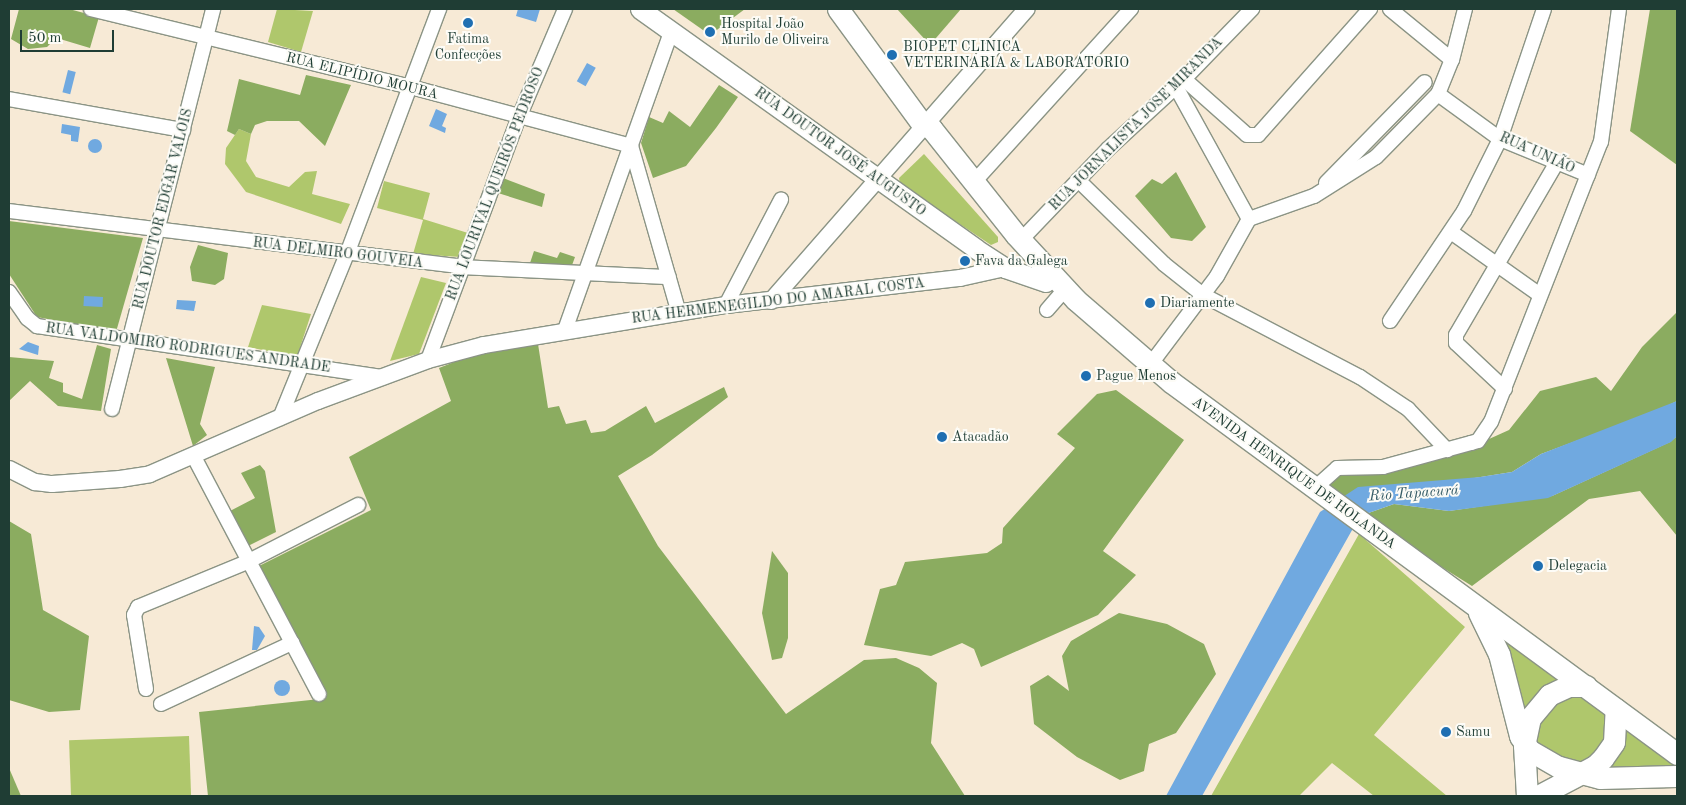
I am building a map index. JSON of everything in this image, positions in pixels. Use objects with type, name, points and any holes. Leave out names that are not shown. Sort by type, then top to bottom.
[{"type":"main road","name":"RUA DOUTOR JOSÉ AUGUSTO","points":[[640,9],[876,178],[1054,301]]},
{"type":"main road","name":"AVENIDA HENRIQUE DE HOLANDA","points":[[838,9],[922,124],[931,128],[1021,240],[1064,289],[1150,365],[1478,611],[1586,686],[1677,754]]},
{"type":"main road","points":[[922,124],[925,133],[1054,301],[1158,384],[1310,494],[1320,493]]},
{"type":"main road","points":[[1478,611],[1499,654],[1524,746],[1527,796]]},
{"type":"main road","points":[[1524,746],[1528,722],[1548,695],[1568,686],[1586,686]]},
{"type":"main road","points":[[1538,796],[1595,766],[1611,747],[1616,709]]},
{"type":"main road","points":[[1524,746],[1540,758],[1579,774],[1614,779],[1677,776]]},
{"type":"street","name":"RUA ELIPÍDIO MOURA","points":[[91,9],[411,87],[631,146]]},
{"type":"street","name":"RUA DOUTOR EDGAR VALOIS","points":[[112,409],[214,9]]},
{"type":"street","points":[[280,418],[304,365],[439,9]]},
{"type":"street","name":"RUA LOURIVAL QUEIRÓS PEDROSO","points":[[428,360],[518,117],[565,9]]},
{"type":"street","points":[[771,301],[922,124],[1027,9]]},
{"type":"street","points":[[974,182],[1132,9]]},
{"type":"street","name":"RUA JORNALISTA JOSE MIRANDA","points":[[1021,240],[1078,180],[1180,83],[1252,9]]},
{"type":"street","points":[[1180,83],[1247,135],[1258,135],[1370,9]]},
{"type":"street","points":[[1390,9],[1452,60]]},
{"type":"street","points":[[1150,365],[1203,295],[1250,219],[1314,196],[1376,156],[1438,94],[1452,60],[1465,9]]},
{"type":"street","points":[[1390,321],[1450,232],[1500,139],[1544,9]]},
{"type":"street","points":[[1320,493],[1337,468],[1382,467],[1478,441],[1491,422],[1601,142],[1618,9]]},
{"type":"street","points":[[565,330],[671,32]]},
{"type":"street","points":[[1314,196],[1425,82]]},
{"type":"street","points":[[1180,83],[1250,219]]},
{"type":"street","name":"RUA UNIÃO","points":[[1438,94],[1500,139],[1556,164],[1588,175]]},
{"type":"street","points":[[9,99],[183,130]]},
{"type":"street","points":[[631,146],[679,313]]},
{"type":"street","points":[[1505,389],[1456,343],[1455,338],[1556,164]]},
{"type":"street","points":[[1078,180],[1164,264],[1203,295],[1360,377],[1408,409],[1447,450]]},
{"type":"street","points":[[726,305],[781,200]]},
{"type":"street","name":"RUA DELMIRO GOUVEIA","points":[[9,211],[158,231],[462,267],[670,277]]},
{"type":"street","points":[[1450,232],[1540,295]]},
{"type":"street","name":"RUA HERMENEGILDO DO AMARAL COSTA","points":[[9,469],[35,482],[52,484],[120,480],[150,474],[194,457],[280,418],[383,377],[428,360],[484,345],[565,330],[726,305],[970,276],[1005,268]]},
{"type":"street","name":"RUA VALDOMIRO RODRIGUES ANDRADE","points":[[9,292],[27,318],[37,326],[130,342],[383,377]]},
{"type":"street","points":[[194,457],[319,694]]},
{"type":"street","points":[[146,689],[135,611],[138,606],[248,562],[358,505]]},
{"type":"street","points":[[161,704],[292,643]]},
{"type":"green space","points":[[19,9],[69,9],[99,17],[90,48],[60,39],[54,40],[47,47],[28,49],[11,39]]},
{"type":"green space","points":[[277,9],[313,11],[301,52],[268,42]]},
{"type":"green space","name":"Hospital João Murilo de Oliveira","points":[[673,9],[745,9],[710,35]]},
{"type":"green space","points":[[897,9],[961,9],[930,45]]},
{"type":"green space","points":[[1650,9],[1677,9],[1677,165],[1630,131]]},
{"type":"green space","points":[[306,75],[351,85],[325,146],[299,121],[267,121],[255,125],[251,134],[239,129],[235,135],[227,131],[239,79],[300,95]]},
{"type":"green space","points":[[719,85],[738,97],[686,166],[653,178],[641,143],[649,117],[663,123],[669,111],[690,127]]},
{"type":"green space","points":[[239,129],[251,134],[246,161],[256,177],[289,187],[305,172],[317,171],[312,194],[350,204],[341,224],[246,192],[225,164],[226,148]]},
{"type":"green space","points":[[924,154],[998,237],[998,242],[991,245],[900,184],[899,178]]},
{"type":"green space","points":[[1176,172],[1206,227],[1192,241],[1171,238],[1135,196],[1152,179],[1162,184]]},
{"type":"green space","points":[[503,178],[545,194],[542,207],[498,193]]},
{"type":"green space","points":[[384,181],[430,193],[423,219],[468,233],[461,257],[413,254],[423,220],[377,208]]},
{"type":"green space","points":[[9,221],[143,238],[116,332],[37,317],[9,274]]},
{"type":"green space","points":[[198,245],[228,253],[224,279],[215,285],[192,281],[190,267]]},
{"type":"green space","points":[[534,251],[557,258],[560,252],[575,257],[571,268],[529,266]]},
{"type":"green space","points":[[421,277],[446,283],[419,354],[390,361]]},
{"type":"green space","points":[[262,305],[311,314],[297,357],[248,347]]},
{"type":"green space","points":[[1677,312],[1677,401],[1657,411],[1541,454],[1512,472],[1336,500],[1319,488],[1338,470],[1478,444],[1509,430],[1540,391],[1596,377],[1611,391],[1642,347]]},
{"type":"green space","points":[[538,344],[548,408],[559,406],[566,424],[586,420],[591,433],[605,431],[646,406],[655,423],[724,387],[728,397],[652,455],[618,476],[658,546],[786,714],[864,660],[896,658],[919,668],[937,683],[931,743],[965,796],[208,796],[199,712],[320,699],[323,689],[257,567],[371,510],[349,457],[451,401],[439,368],[467,357]]},
{"type":"green space","points":[[97,345],[111,349],[101,411],[58,406],[30,381],[9,401],[9,357],[54,361],[49,378],[63,383],[63,392],[82,399]]},
{"type":"green space","points":[[166,358],[215,367],[200,424],[207,435],[193,446]]},
{"type":"green space","points":[[1116,390],[1184,440],[1103,551],[1136,575],[1098,615],[981,667],[974,649],[962,643],[931,656],[864,645],[880,589],[896,585],[905,562],[987,553],[1002,543],[1003,528],[1075,448],[1057,434],[1097,394]]},
{"type":"green space","points":[[1677,436],[1677,536],[1640,491],[1589,499],[1472,586],[1360,516],[1394,504],[1449,511],[1552,496],[1670,442]]},
{"type":"green space","points":[[260,465],[265,471],[276,532],[248,546],[230,511],[255,498],[241,473]]},
{"type":"green space","points":[[9,521],[31,534],[43,610],[89,636],[80,710],[49,712],[9,700]]},
{"type":"green space","points":[[1359,534],[1465,627],[1374,735],[1447,796],[1374,796],[1332,763],[1299,796],[1211,796]]},
{"type":"green space","points":[[772,551],[788,573],[788,638],[782,658],[772,660],[762,613]]},
{"type":"green space","points":[[1119,613],[1167,624],[1204,644],[1216,674],[1176,733],[1149,744],[1144,771],[1120,780],[1077,757],[1034,724],[1030,686],[1048,675],[1069,691],[1062,656],[1071,641]]},
{"type":"green space","points":[[1496,626],[1576,684],[1524,730]]},
{"type":"green space","points":[[1572,690],[1604,704],[1612,740],[1578,772],[1531,741],[1535,718]]},
{"type":"green space","points":[[1618,722],[1677,758],[1677,773],[1595,775]]},
{"type":"green space","points":[[189,736],[191,796],[71,796],[69,740]]},
{"type":"green space","points":[[9,768],[21,796],[9,796]]},
{"type":"water","points":[[518,9],[540,9],[536,22],[516,16]]},
{"type":"water","points":[[587,63],[596,68],[586,86],[577,81]]},
{"type":"water","points":[[68,70],[76,72],[70,94],[62,92]]},
{"type":"water","points":[[436,109],[447,114],[442,126],[446,128],[445,133],[429,126]]},
{"type":"water","points":[[62,124],[80,127],[78,142],[71,141],[71,135],[61,133]]},
{"type":"water","points":[[92,139],[98,139],[102,146],[98,153],[92,153],[88,149],[88,143]]},
{"type":"water","points":[[84,296],[103,297],[102,307],[83,306]]},
{"type":"water","points":[[177,300],[196,301],[194,311],[176,309]]},
{"type":"water","points":[[28,342],[39,346],[38,355],[19,349]]},
{"type":"water","name":"Rio Tapacurá","points":[[1677,401],[1677,436],[1671,442],[1548,498],[1449,511],[1394,504],[1360,516],[1202,796],[1166,796],[1320,512],[1358,487],[1480,477],[1512,472],[1541,454]]},
{"type":"water","points":[[254,626],[259,627],[265,636],[257,650],[252,650]]},
{"type":"water","points":[[282,680],[288,682],[290,688],[288,694],[282,696],[276,694],[274,688],[276,682]]},
{"type":"place","name":"Fatima Confecções","points":[[468,23]]},
{"type":"place","name":"Hospital João Murilo de Oliveira","points":[[710,32]]},
{"type":"place","name":"BIOPET CLINICA VETERINARIA & LABORATORIO","points":[[892,55]]},
{"type":"place","name":"Fava da Galega","points":[[965,261]]},
{"type":"place","name":"Diariamente","points":[[1150,303]]},
{"type":"place","name":"Pague Menos","points":[[1086,376]]},
{"type":"place","name":"Atacadão","points":[[942,437]]},
{"type":"place","name":"Delegacia","points":[[1538,566]]},
{"type":"place","name":"Samu","points":[[1446,732]]}]
